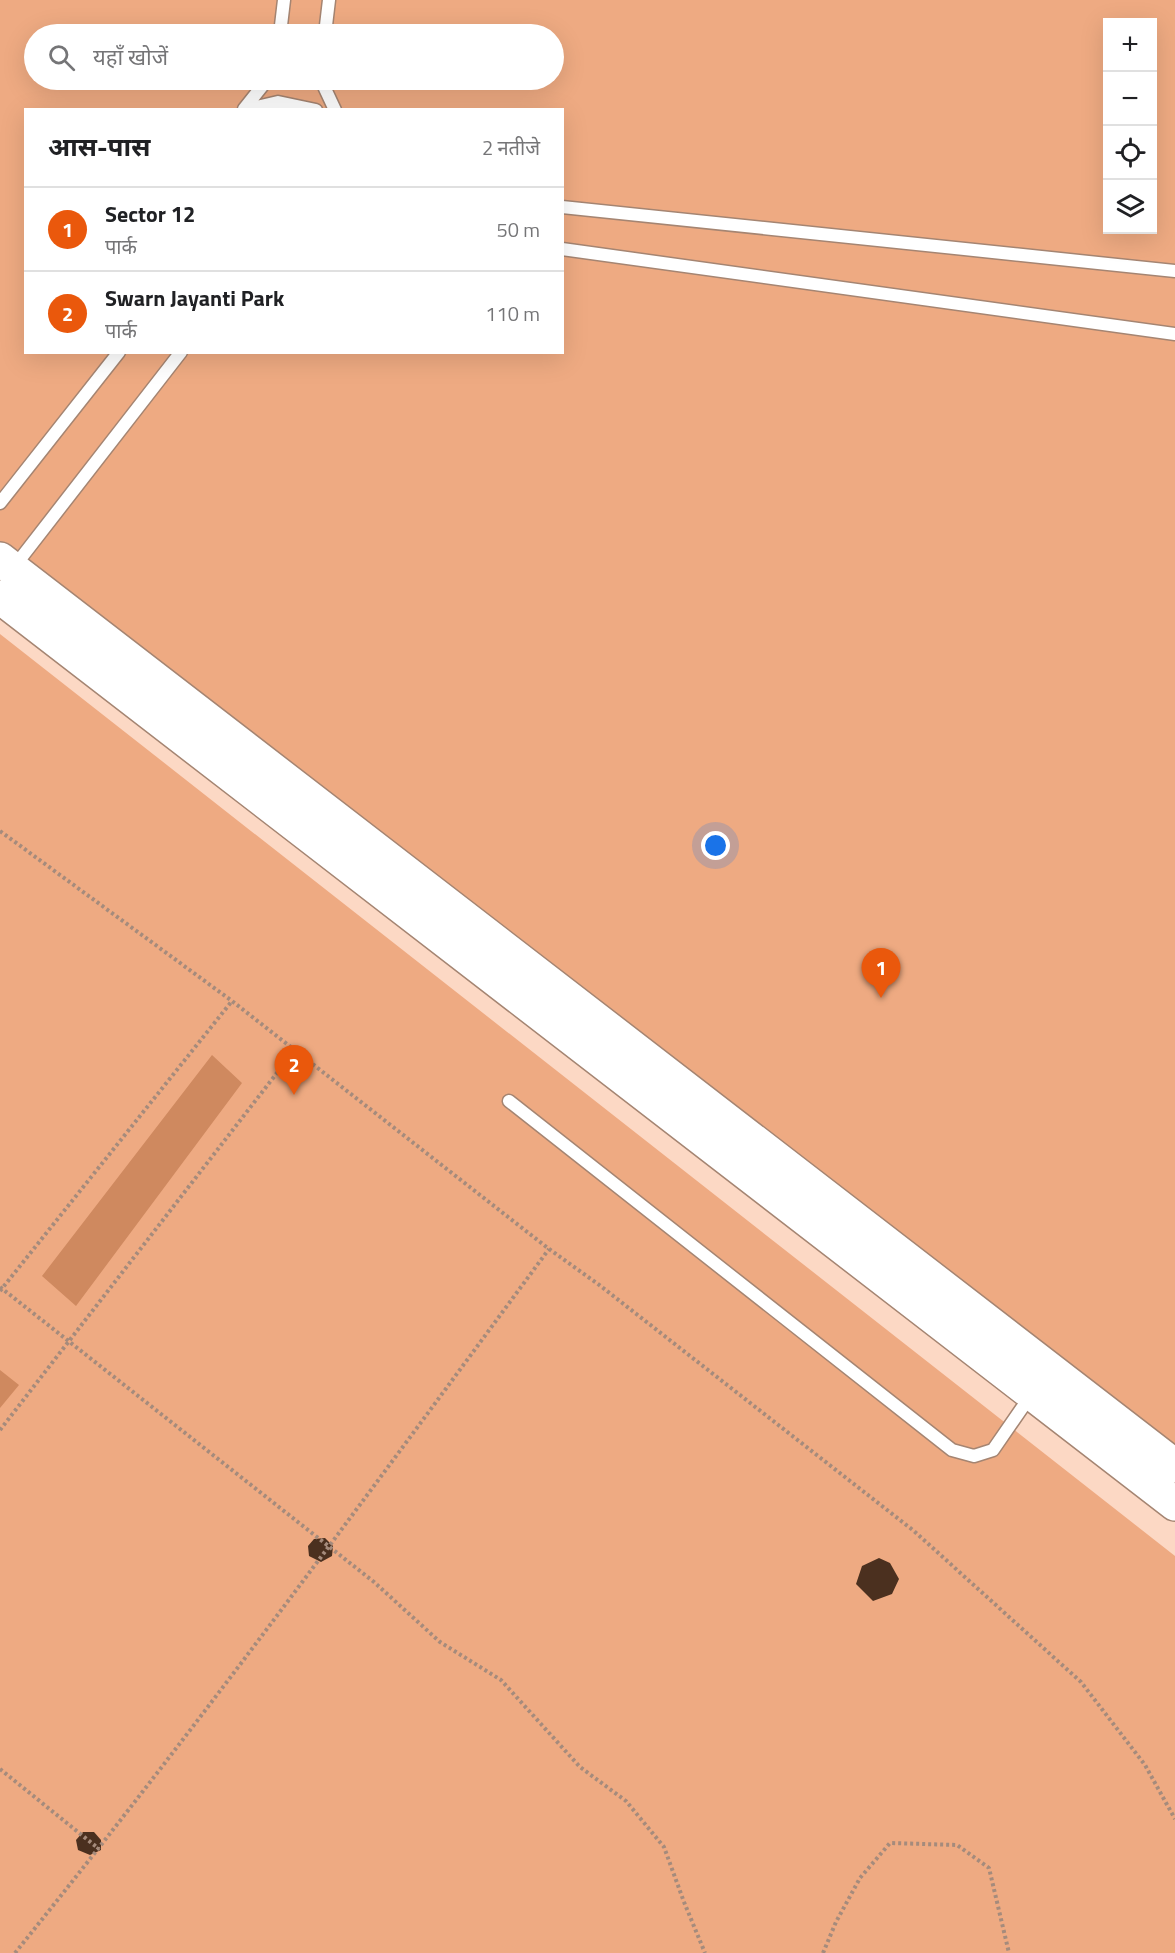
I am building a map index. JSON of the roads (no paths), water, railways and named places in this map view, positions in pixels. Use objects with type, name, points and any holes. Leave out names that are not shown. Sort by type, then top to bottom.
[{"type":"street","points":[[5,576],[1041,1382],[1175,1504]]},
{"type":"street","points":[[1041,1382],[1175,1466]]},
{"type":"lane","points":[[281,24],[284,0]]},
{"type":"lane","points":[[326,24],[329,0]]},
{"type":"lane","points":[[245,108],[259,90]]},
{"type":"lane","points":[[326,90],[334,108]]},
{"type":"lane","points":[[249,108],[278,102],[306,108]]},
{"type":"lane","points":[[564,207],[1175,271]]},
{"type":"lane","points":[[564,249],[1175,334]]},
{"type":"lane","points":[[0,503],[117,354]]},
{"type":"lane","points":[[5,576],[179,354]]},
{"type":"lane","points":[[509,1101],[952,1450],[974,1456],[993,1450],[1041,1382]]},
{"type":"place","name":"Sector 12","points":[[881,998]]},
{"type":"place","name":"Swarn Jayanti Park","points":[[294,1095]]}]
